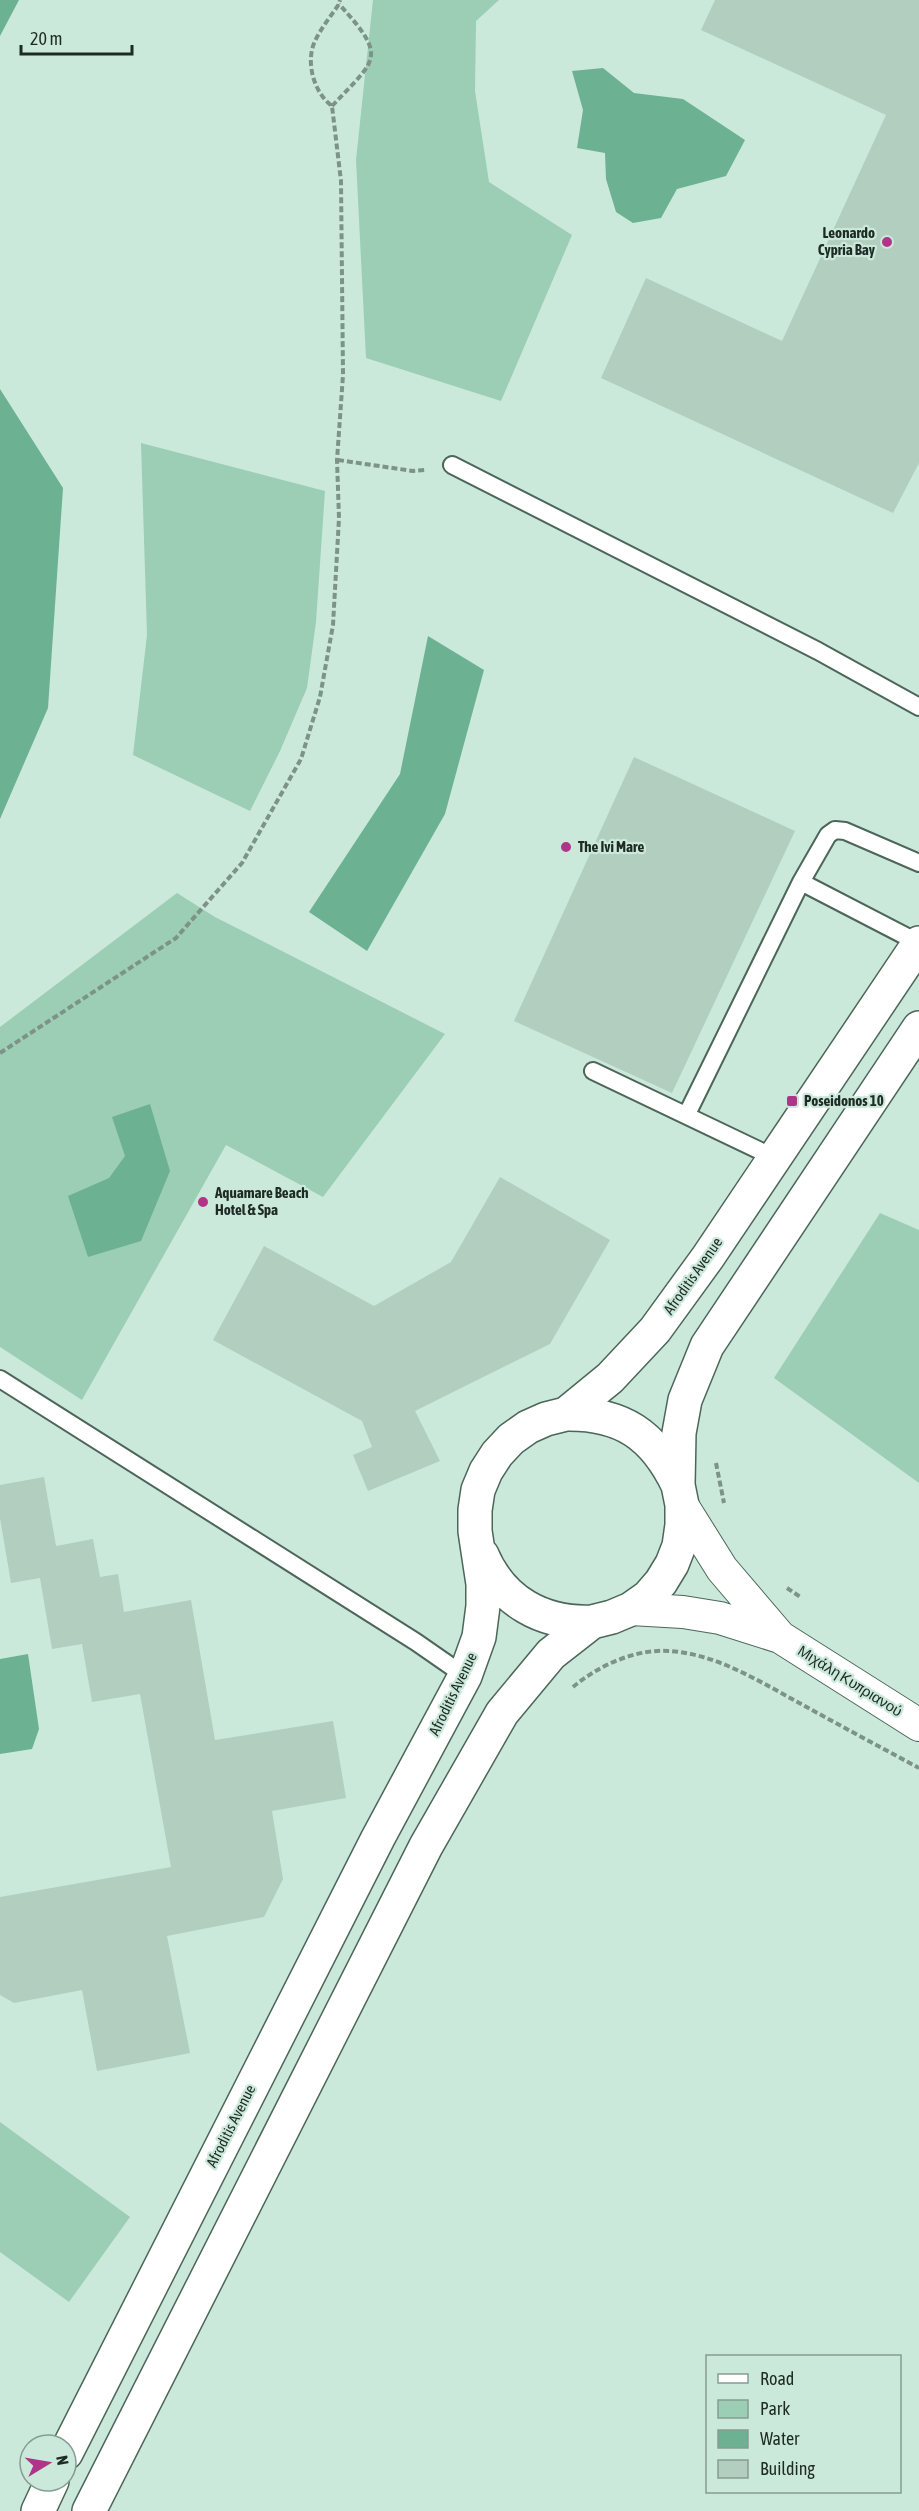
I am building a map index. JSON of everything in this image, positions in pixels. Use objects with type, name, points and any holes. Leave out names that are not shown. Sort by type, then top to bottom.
[{"type":"main road","name":"Afroditis Avenue","points":[[76,2433],[378,1838],[465,1676],[479,1637],[483,1606],[483,1584],[475,1510],[478,1490],[486,1471],[511,1438],[546,1419],[567,1414],[610,1378],[655,1330],[775,1158],[919,943]]},
{"type":"main road","points":[[480,1551],[488,1570],[500,1587],[515,1601],[532,1612],[572,1623],[592,1622],[631,1609],[648,1597],[662,1582],[679,1545],[679,1433],[685,1400],[707,1346],[919,1028]]},
{"type":"main road","points":[[567,1414],[607,1417],[643,1436],[658,1450],[680,1495]]},
{"type":"main road","points":[[89,2511],[426,1846],[502,1713],[551,1654],[592,1622]]},
{"type":"main road","points":[[38,2511],[46,2493]]},
{"type":"street","name":"Μιχάλη Κυπριανού","points":[[680,1495],[722,1569],[780,1637]]},
{"type":"street","name":"Μιχάλη Κυπριανού","points":[[631,1609],[683,1612],[720,1618],[780,1637],[919,1725]]},
{"type":"lane","points":[[452,465],[818,651],[919,707]]},
{"type":"lane","points":[[687,1114],[801,882],[828,835],[836,830],[845,831],[919,863]]},
{"type":"lane","points":[[801,882],[919,943]]},
{"type":"lane","points":[[593,1071],[775,1158]]},
{"type":"lane","points":[[0,1379],[416,1642],[465,1676]]},
{"type":"path","points":[[0,1053],[176,938],[242,863],[301,759],[320,697],[333,625],[339,518],[337,460],[343,375],[341,180],[332,106],[319,95],[313,75],[312,53],[314,42],[339,2],[362,32],[371,47],[372,56],[369,66],[332,106]]},
{"type":"path","points":[[337,460],[413,471],[452,465]]},
{"type":"path","points":[[716,1460],[726,1510]]},
{"type":"path","points":[[778,1582],[802,1598]]},
{"type":"path","points":[[569,1690],[585,1677],[610,1663],[640,1654],[667,1650],[693,1654],[756,1680],[919,1768]]},
{"type":"green space","points":[[373,0],[499,0],[476,21],[475,91],[489,182],[572,235],[501,401],[366,358],[356,160]]},
{"type":"green space","points":[[141,443],[325,491],[316,622],[307,688],[280,751],[250,811],[133,755],[147,635]]},
{"type":"green space","points":[[177,893],[215,917],[445,1034],[323,1197],[226,1145],[82,1400],[0,1347],[0,1027]]},
{"type":"green space","points":[[880,1213],[919,1230],[919,1483],[774,1378]]},
{"type":"green space","points":[[0,2122],[130,2217],[69,2302],[0,2252]]},
{"type":"water","points":[[0,0],[19,0],[0,36]]},
{"type":"water","points":[[603,68],[634,93],[683,99],[745,140],[726,176],[677,189],[661,218],[633,223],[616,212],[606,179],[605,153],[577,148],[583,110],[572,71]]},
{"type":"water","points":[[0,389],[63,488],[48,708],[0,819]]},
{"type":"water","points":[[428,636],[484,670],[445,814],[367,951],[309,912],[400,774]]},
{"type":"water","points":[[150,1104],[170,1171],[141,1241],[88,1257],[68,1196],[109,1178],[125,1156],[112,1117]]},
{"type":"water","points":[[28,1654],[39,1729],[32,1749],[0,1754],[0,1659]]},
{"type":"building","points":[[715,0],[919,0],[919,463],[893,513],[601,378],[646,278],[782,341],[886,115],[701,30]]},
{"type":"building","points":[[634,757],[795,831],[672,1093],[514,1021]]},
{"type":"building","points":[[500,1177],[610,1240],[550,1344],[415,1411],[440,1461],[368,1491],[353,1455],[372,1447],[362,1421],[213,1340],[264,1246],[374,1306],[451,1262]]},
{"type":"building","points":[[44,1477],[56,1546],[93,1539],[100,1577],[118,1574],[124,1612],[191,1600],[215,1740],[333,1721],[346,1798],[272,1811],[283,1879],[264,1917],[167,1936],[190,2053],[97,2071],[82,1990],[14,2003],[0,1995],[0,1897],[171,1867],[140,1694],[92,1702],[82,1644],[52,1649],[40,1578],[11,1583],[0,1518],[0,1485]]},
{"type":"place","name":"Leonardo Cypria Bay","points":[[887,242]]},
{"type":"place","name":"The Ivi Mare","points":[[566,847]]},
{"type":"place","name":"Poseidonos 10","points":[[792,1101]]},
{"type":"place","name":"Aquamare Beach Hotel & Spa","points":[[203,1202]]}]
